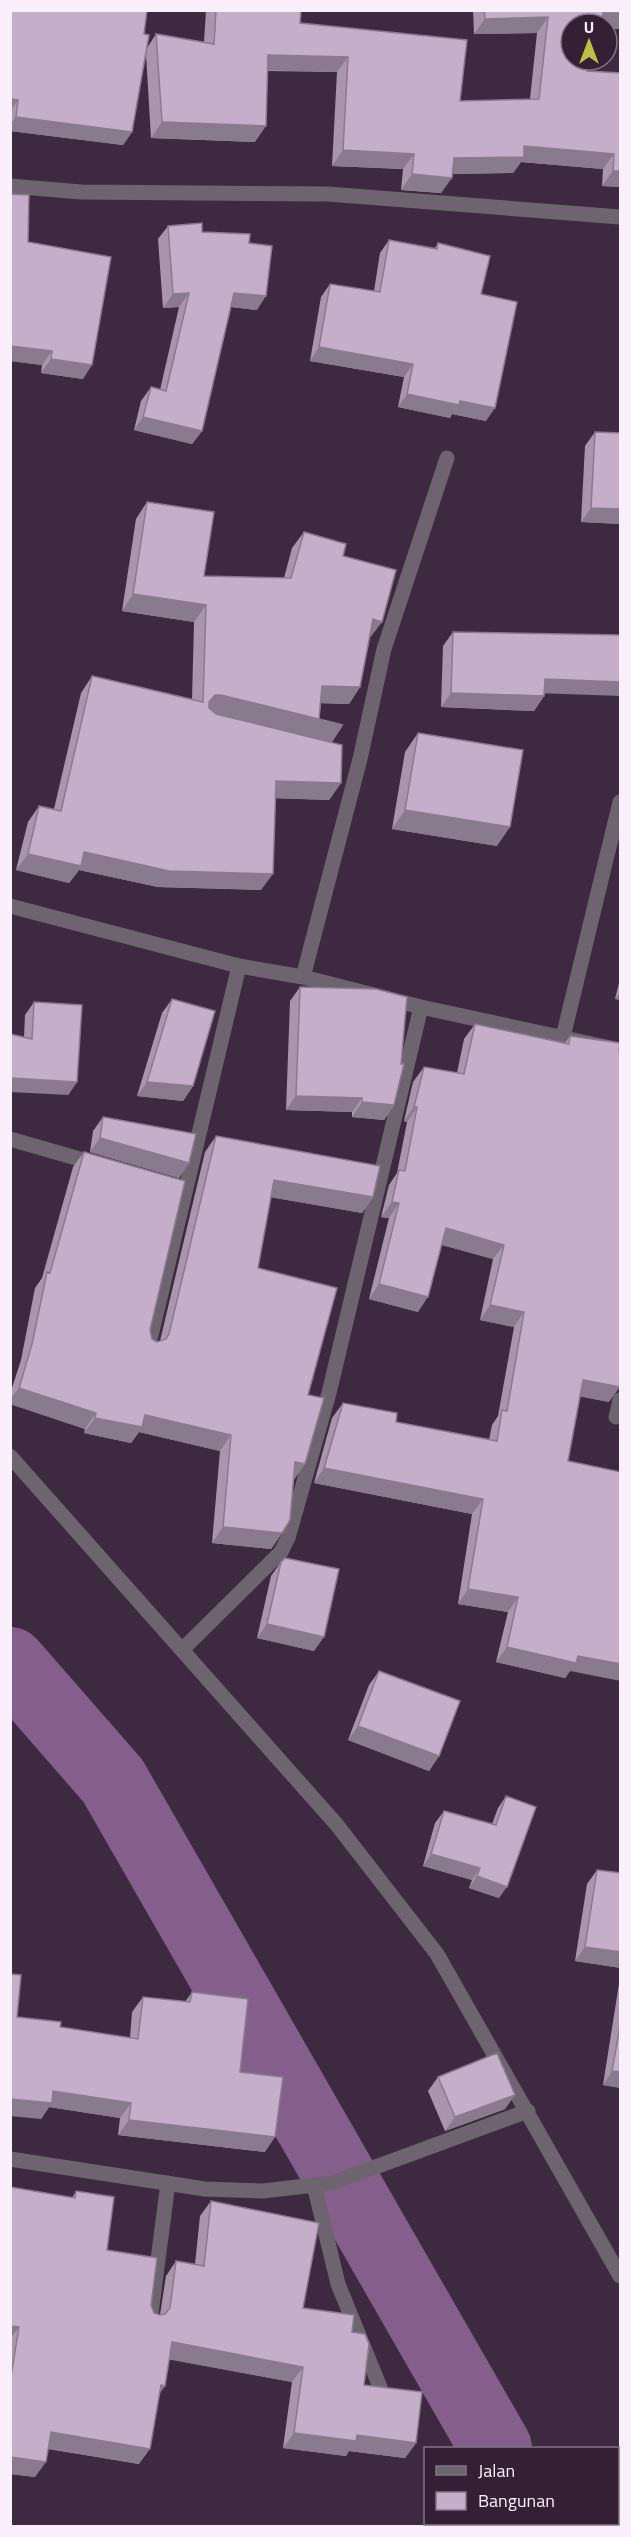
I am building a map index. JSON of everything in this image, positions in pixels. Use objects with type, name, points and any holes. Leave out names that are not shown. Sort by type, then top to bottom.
[{"type":"street","points":[[10,186],[81,192],[328,194],[621,217]]},
{"type":"street","points":[[303,977],[354,757],[384,649],[447,458]]},
{"type":"street","points":[[563,1037],[621,802]]},
{"type":"street","points":[[10,906],[239,966],[303,977],[421,1007],[621,1050]]},
{"type":"street","points":[[148,1348],[181,1188],[239,966]]},
{"type":"street","points":[[182,1650],[281,1552],[288,1538],[329,1393],[421,1007]]},
{"type":"street","points":[[10,1139],[109,1168]]},
{"type":"street","points":[[616,1417],[621,1400]]},
{"type":"street","points":[[10,1456],[337,1825],[436,1954],[621,2276]]},
{"type":"street","points":[[10,2159],[206,2189],[263,2191],[332,2183],[528,2111]]},
{"type":"street","points":[[150,2321],[168,2183]]},
{"type":"street","points":[[314,2185],[338,2284],[380,2387]]},
{"type":"building","points":[[10,10],[147,10],[144,34],[149,35],[132,132],[16,117],[18,100],[10,99]]},
{"type":"building","points":[[216,10],[301,10],[300,23],[467,40],[460,101],[539,99],[548,17],[485,19],[484,10],[621,10],[621,13],[559,12],[559,72],[621,73],[621,171],[613,171],[614,154],[524,146],[524,157],[454,158],[452,178],[412,174],[414,154],[343,150],[348,57],[268,55],[266,126],[162,122],[156,34],[214,44]]},
{"type":"building","points":[[10,194],[29,195],[28,242],[111,257],[92,365],[51,359],[52,351],[10,346]]},
{"type":"building","points":[[202,223],[202,232],[250,234],[249,243],[272,246],[266,296],[234,293],[202,431],[143,417],[151,387],[166,391],[189,293],[173,294],[168,226]]},
{"type":"building","points":[[389,240],[437,249],[438,243],[490,256],[481,294],[517,302],[495,408],[460,401],[459,405],[407,394],[413,364],[319,347],[330,284],[380,292]]},
{"type":"building","points":[[595,432],[621,433],[621,509],[591,508]]},
{"type":"building","points":[[147,502],[214,512],[204,576],[291,578],[304,532],[346,544],[343,556],[396,570],[382,622],[373,619],[360,687],[322,686],[319,719],[343,725],[221,695],[215,695],[209,702],[209,708],[216,714],[342,745],[341,783],[276,781],[273,874],[169,871],[84,852],[81,866],[28,854],[39,806],[61,811],[92,676],[203,702],[206,605],[133,594]]},
{"type":"building","points":[[453,632],[621,635],[621,682],[545,679],[544,696],[451,693]]},
{"type":"building","points":[[418,733],[523,750],[510,827],[405,810]]},
{"type":"building","points":[[300,987],[376,989],[407,997],[401,1064],[404,1064],[394,1105],[362,1102],[362,1098],[296,1096]]},
{"type":"building","points":[[172,999],[215,1011],[193,1086],[147,1082]]},
{"type":"building","points":[[34,1002],[82,1005],[77,1082],[10,1078],[10,1034],[32,1039]]},
{"type":"building","points":[[475,1024],[569,1044],[570,1036],[620,1043],[621,1386],[583,1380],[568,1461],[621,1472],[621,1664],[578,1656],[576,1663],[507,1647],[518,1597],[468,1589],[483,1499],[324,1468],[343,1403],[397,1413],[396,1422],[497,1441],[502,1410],[507,1411],[524,1312],[490,1305],[504,1245],[446,1228],[428,1297],[379,1284],[399,1203],[392,1202],[399,1170],[405,1171],[417,1107],[414,1107],[424,1067],[464,1074]]},
{"type":"building","points":[[103,1117],[196,1134],[189,1163],[100,1138]]},
{"type":"building","points":[[216,1136],[380,1166],[373,1197],[274,1180],[258,1268],[337,1288],[308,1395],[324,1398],[305,1464],[295,1462],[290,1520],[282,1533],[223,1527],[231,1435],[145,1415],[142,1427],[95,1418],[96,1413],[19,1388],[32,1344],[47,1272],[50,1273],[84,1152],[185,1181],[150,1330],[152,1339],[157,1342],[166,1339],[169,1334]]},
{"type":"building","points":[[285,1558],[339,1569],[324,1637],[267,1624],[281,1562]]},
{"type":"building","points":[[379,1671],[460,1701],[439,1756],[358,1726]]},
{"type":"building","points":[[506,1796],[536,1807],[507,1887],[477,1876],[480,1868],[431,1854],[444,1811],[496,1825]]},
{"type":"building","points":[[597,1870],[621,1873],[621,1952],[585,1947]]},
{"type":"building","points":[[10,1974],[21,1975],[17,2017],[61,2022],[60,2027],[138,2039],[143,1997],[190,2002],[192,1992],[248,1999],[240,2072],[283,2077],[275,2137],[129,2120],[131,2103],[53,2091],[52,2103],[10,2099]]},
{"type":"building","points":[[621,2020],[621,2072],[612,2071]]},
{"type":"building","points":[[497,2053],[515,2095],[455,2117],[438,2077]]},
{"type":"building","points":[[10,2187],[75,2198],[76,2191],[114,2197],[107,2250],[157,2258],[151,2305],[154,2313],[160,2315],[165,2314],[170,2308],[176,2261],[204,2266],[211,2201],[319,2223],[303,2308],[354,2315],[352,2332],[365,2334],[369,2344],[364,2385],[422,2392],[416,2443],[357,2435],[356,2441],[294,2433],[303,2367],[172,2342],[165,2386],[161,2385],[150,2449],[51,2432],[46,2462],[10,2457],[10,2383],[19,2327],[10,2326]]},
{"type":"waterway","points":[[10,1663],[113,1781],[495,2447]]}]
